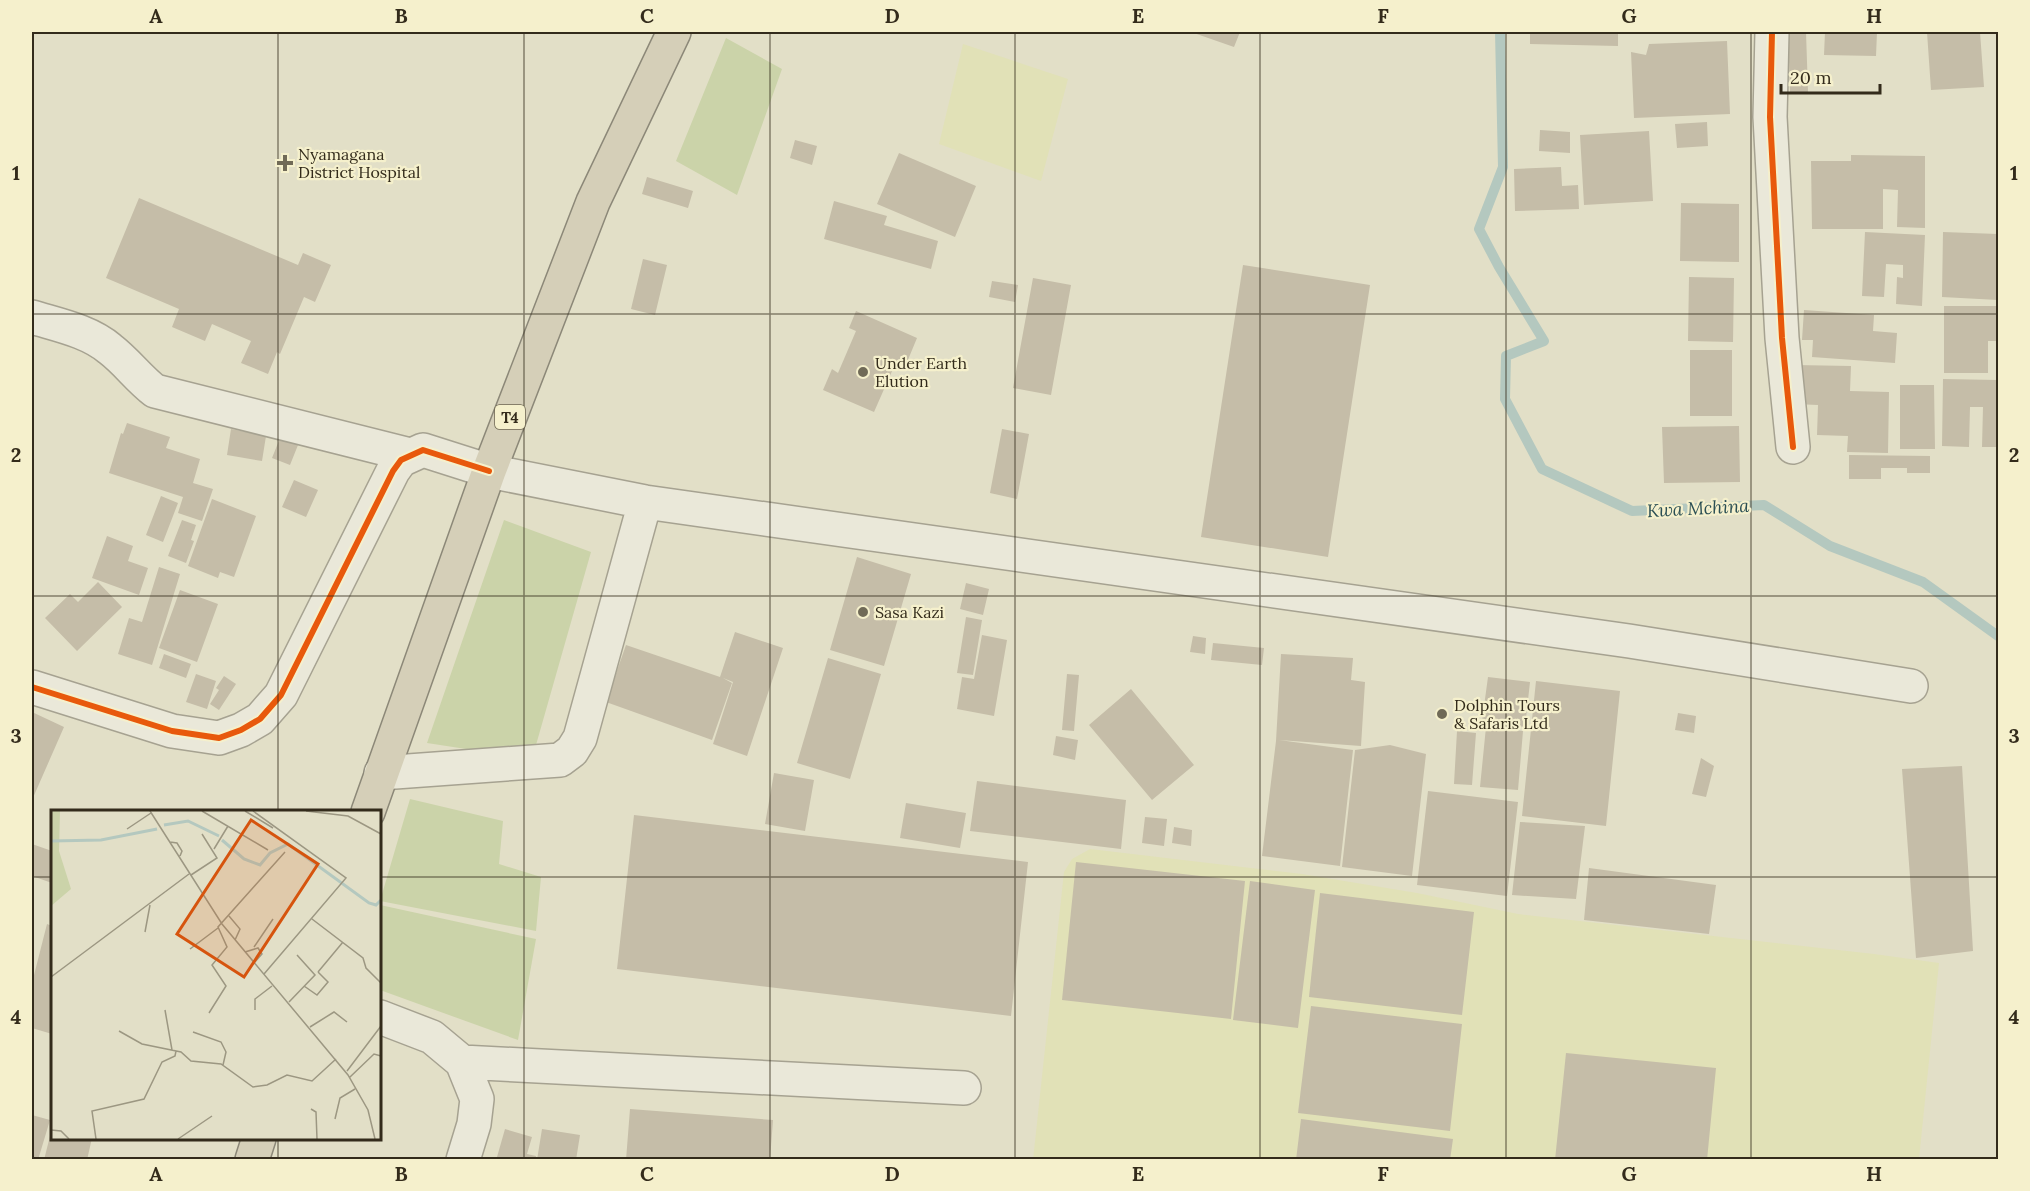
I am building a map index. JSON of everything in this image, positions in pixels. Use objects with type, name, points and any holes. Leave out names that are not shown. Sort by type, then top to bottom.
[{"type":"highway","name":"T4","points":[[369,810],[489,471],[593,202],[674,32]]},
{"type":"highway","points":[[252,1160],[258,1140]]},
{"type":"street","points":[[1772,32],[1770,117],[1782,338],[1793,447]]},
{"type":"street","points":[[32,317],[90,336],[110,349],[155,391],[410,455]]},
{"type":"street","points":[[32,687],[172,732],[199,737],[219,738],[241,730],[260,719],[281,695],[393,471],[401,460],[423,450],[489,471],[645,501],[1617,639],[1911,686]]},
{"type":"street","points":[[381,773],[560,760],[572,751],[580,738],[645,501]]},
{"type":"street","points":[[381,1017],[432,1037],[462,1062],[477,1099],[474,1124],[464,1160]]},
{"type":"street","points":[[462,1062],[964,1088]]},
{"type":"green space","points":[[726,38],[782,69],[737,195],[676,161]]},
{"type":"green space","points":[[963,44],[1068,79],[1041,181],[939,144]]},
{"type":"green space","points":[[504,520],[591,552],[532,759],[427,743]]},
{"type":"green space","points":[[410,799],[503,821],[499,864],[541,877],[536,931],[381,901]]},
{"type":"green space","points":[[1090,849],[1302,874],[1417,893],[1518,914],[1939,963],[1919,1159],[1033,1160],[1064,872],[1072,859]]},
{"type":"green space","points":[[381,905],[536,939],[518,1040],[381,990]]},
{"type":"building","points":[[1191,32],[1240,32],[1234,47]]},
{"type":"building","points":[[1530,32],[1618,32],[1618,46],[1530,44]]},
{"type":"building","points":[[1788,32],[1806,32],[1808,92],[1790,92]]},
{"type":"building","points":[[1825,32],[1877,32],[1876,56],[1824,55]]},
{"type":"building","points":[[1927,32],[1980,32],[1984,87],[1931,90]]},
{"type":"building","points":[[1727,41],[1730,114],[1634,118],[1631,52],[1646,55],[1649,44]]},
{"type":"building","points":[[1707,122],[1708,146],[1677,148],[1675,124]]},
{"type":"building","points":[[1540,130],[1570,132],[1570,153],[1539,151]]},
{"type":"building","points":[[1649,131],[1653,201],[1584,205],[1580,135]]},
{"type":"building","points":[[795,140],[817,146],[812,165],[790,158]]},
{"type":"building","points":[[899,153],[976,186],[955,237],[877,204]]},
{"type":"building","points":[[1851,155],[1925,156],[1925,228],[1897,227],[1898,190],[1883,189],[1883,229],[1812,229],[1811,161],[1851,161]]},
{"type":"building","points":[[1561,167],[1562,186],[1578,185],[1579,209],[1515,211],[1514,169]]},
{"type":"building","points":[[647,177],[693,191],[688,208],[642,194]]},
{"type":"building","points":[[139,198],[298,265],[303,253],[331,265],[315,302],[304,297],[280,354],[277,352],[268,374],[241,363],[251,341],[212,324],[205,341],[172,327],[179,309],[106,278]]},
{"type":"building","points":[[834,201],[887,216],[884,225],[938,241],[931,269],[824,239]]},
{"type":"building","points":[[1681,203],[1739,204],[1739,262],[1680,261]]},
{"type":"building","points":[[1865,232],[1925,235],[1922,306],[1896,304],[1897,277],[1903,278],[1903,265],[1886,264],[1884,297],[1862,296]]},
{"type":"building","points":[[1943,232],[1998,234],[1998,300],[1942,297]]},
{"type":"building","points":[[643,259],[667,265],[655,315],[631,309]]},
{"type":"building","points":[[1243,265],[1370,285],[1328,557],[1201,537]]},
{"type":"building","points":[[1689,277],[1734,278],[1733,342],[1688,341]]},
{"type":"building","points":[[1033,278],[1071,285],[1051,395],[1013,388]]},
{"type":"building","points":[[992,281],[1018,285],[1015,302],[989,297]]},
{"type":"building","points":[[1944,306],[1998,306],[1998,341],[1988,341],[1988,373],[1944,373]]},
{"type":"building","points":[[1804,310],[1874,315],[1873,331],[1897,333],[1895,363],[1812,357],[1813,340],[1802,340]]},
{"type":"building","points":[[856,311],[917,338],[905,367],[896,362],[874,412],[823,390],[832,369],[838,373],[856,331],[849,328]]},
{"type":"building","points":[[1690,350],[1732,350],[1732,416],[1690,416]]},
{"type":"building","points":[[1795,365],[1851,366],[1850,391],[1889,392],[1888,453],[1847,452],[1848,436],[1817,435],[1818,405],[1794,404]]},
{"type":"building","points":[[1943,379],[1998,380],[1998,447],[1982,447],[1983,407],[1970,407],[1969,447],[1942,446]]},
{"type":"building","points":[[1900,385],[1934,385],[1935,449],[1900,449]]},
{"type":"building","points":[[127,423],[170,437],[166,448],[200,459],[193,483],[213,489],[202,521],[178,513],[183,497],[109,473],[121,433],[123,434]]},
{"type":"building","points":[[1739,426],[1740,482],[1664,483],[1662,427]]},
{"type":"building","points":[[231,429],[266,436],[262,461],[227,455]]},
{"type":"building","points":[[1002,429],[1029,434],[1017,499],[990,493]]},
{"type":"building","points":[[282,433],[300,440],[290,465],[272,458]]},
{"type":"building","points":[[1849,455],[1930,456],[1930,473],[1907,473],[1907,468],[1881,468],[1881,479],[1849,479]]},
{"type":"building","points":[[294,480],[318,490],[306,517],[282,507]]},
{"type":"building","points":[[161,496],[178,503],[163,542],[146,535]]},
{"type":"building","points":[[212,499],[256,516],[234,577],[220,572],[218,578],[188,566]]},
{"type":"building","points":[[182,520],[196,525],[191,540],[194,541],[186,563],[168,556]]},
{"type":"building","points":[[107,536],[133,546],[128,561],[148,568],[139,595],[92,578]]},
{"type":"building","points":[[857,557],[911,574],[884,666],[830,650]]},
{"type":"building","points":[[159,567],[180,574],[152,665],[118,654],[129,618],[142,622]]},
{"type":"building","points":[[98,582],[122,607],[77,651],[45,618],[70,594],[78,602]]},
{"type":"building","points":[[966,583],[989,589],[983,615],[960,609]]},
{"type":"building","points":[[180,590],[218,604],[197,662],[159,648]]},
{"type":"building","points":[[966,617],[982,620],[973,675],[957,673]]},
{"type":"building","points":[[735,632],[783,648],[747,756],[713,744],[733,682],[723,678],[732,683],[712,740],[606,702],[626,645],[720,677]]},
{"type":"building","points":[[982,635],[1007,640],[994,716],[957,709],[962,677],[974,679]]},
{"type":"building","points":[[1193,636],[1206,638],[1205,654],[1190,652]]},
{"type":"building","points":[[1213,643],[1264,648],[1262,665],[1211,660]]},
{"type":"building","points":[[164,654],[191,664],[186,678],[159,668]]},
{"type":"building","points":[[1281,654],[1353,658],[1351,680],[1365,682],[1361,746],[1279,740],[1353,750],[1340,866],[1262,856],[1276,741]]},
{"type":"building","points":[[828,658],[881,674],[850,779],[797,763]]},
{"type":"building","points":[[196,674],[216,681],[207,709],[186,702]]},
{"type":"building","points":[[1067,674],[1079,675],[1074,731],[1062,730]]},
{"type":"building","points":[[224,676],[236,684],[219,710],[210,704]]},
{"type":"building","points":[[1488,677],[1530,682],[1525,727],[1482,721]]},
{"type":"building","points":[[1536,681],[1620,691],[1606,826],[1522,816]]},
{"type":"building","points":[[1131,689],[1194,765],[1152,800],[1089,725]]},
{"type":"building","points":[[32,712],[64,727],[32,800]]},
{"type":"building","points":[[1678,713],[1696,716],[1694,733],[1675,730]]},
{"type":"building","points":[[1486,727],[1523,731],[1518,790],[1480,787]]},
{"type":"building","points":[[1457,731],[1476,733],[1472,785],[1454,784]]},
{"type":"building","points":[[1056,736],[1078,740],[1075,760],[1053,755]]},
{"type":"building","points":[[1390,745],[1426,754],[1412,876],[1342,867],[1355,750]]},
{"type":"building","points":[[1701,758],[1714,766],[1706,797],[1692,794]]},
{"type":"building","points":[[1962,766],[1973,951],[1916,958],[1902,769]]},
{"type":"building","points":[[774,773],[814,780],[805,831],[765,824]]},
{"type":"building","points":[[977,781],[1126,800],[1121,849],[970,831]]},
{"type":"building","points":[[1428,791],[1518,802],[1507,896],[1417,885]]},
{"type":"building","points":[[906,803],[966,813],[960,848],[900,838]]},
{"type":"building","points":[[634,815],[1028,862],[1011,1016],[617,969]]},
{"type":"building","points":[[1145,817],[1167,819],[1164,846],[1142,843]]},
{"type":"building","points":[[1520,822],[1585,826],[1576,899],[1512,895]]},
{"type":"building","points":[[1174,827],[1192,830],[1191,846],[1172,843]]},
{"type":"building","points":[[32,844],[51,851],[51,883],[32,876]]},
{"type":"building","points":[[1076,862],[1245,881],[1231,1019],[1062,1000]]},
{"type":"building","points":[[1589,868],[1716,885],[1709,934],[1584,920]]},
{"type":"building","points":[[1250,881],[1315,890],[1298,1028],[1233,1020]]},
{"type":"building","points":[[1320,893],[1474,912],[1462,1015],[1309,997]]},
{"type":"building","points":[[47,924],[51,926],[51,1034],[32,1028],[32,983]]},
{"type":"building","points":[[1311,1006],[1462,1024],[1450,1131],[1298,1113]]},
{"type":"building","points":[[1566,1053],[1716,1068],[1707,1160],[1555,1160]]},
{"type":"building","points":[[630,1109],[773,1120],[770,1160],[626,1160]]},
{"type":"building","points":[[32,1115],[50,1120],[38,1160],[32,1160]]},
{"type":"building","points":[[1301,1119],[1453,1139],[1450,1160],[1296,1160]]},
{"type":"building","points":[[505,1129],[532,1137],[527,1154],[536,1156],[535,1160],[506,1160],[497,1157]]},
{"type":"building","points":[[542,1129],[580,1135],[576,1160],[537,1160]]},
{"type":"building","points":[[50,1136],[51,1140],[92,1140],[87,1160],[44,1160]]},
{"type":"waterway","name":"Kwa Mchina","points":[[1500,32],[1503,167],[1479,229],[1544,341],[1506,356],[1505,399],[1542,469],[1632,511],[1764,505],[1830,546],[1923,582],[1998,636]]},
{"type":"cycle path","points":[[1772,32],[1770,117],[1782,338],[1793,447]]},
{"type":"cycle path","points":[[32,687],[172,731],[219,738],[241,730],[260,719],[281,695],[393,471],[401,460],[423,450],[489,471]]},
{"type":"place","name":"Nyamagana District Hospital","points":[[285,163]]},
{"type":"place","name":"Under Earth Elution","points":[[863,372]]},
{"type":"place","name":"Sasa Kazi","points":[[863,612]]},
{"type":"place","name":"Dolphin Tours & Safaris Ltd","points":[[1442,714]]}]
